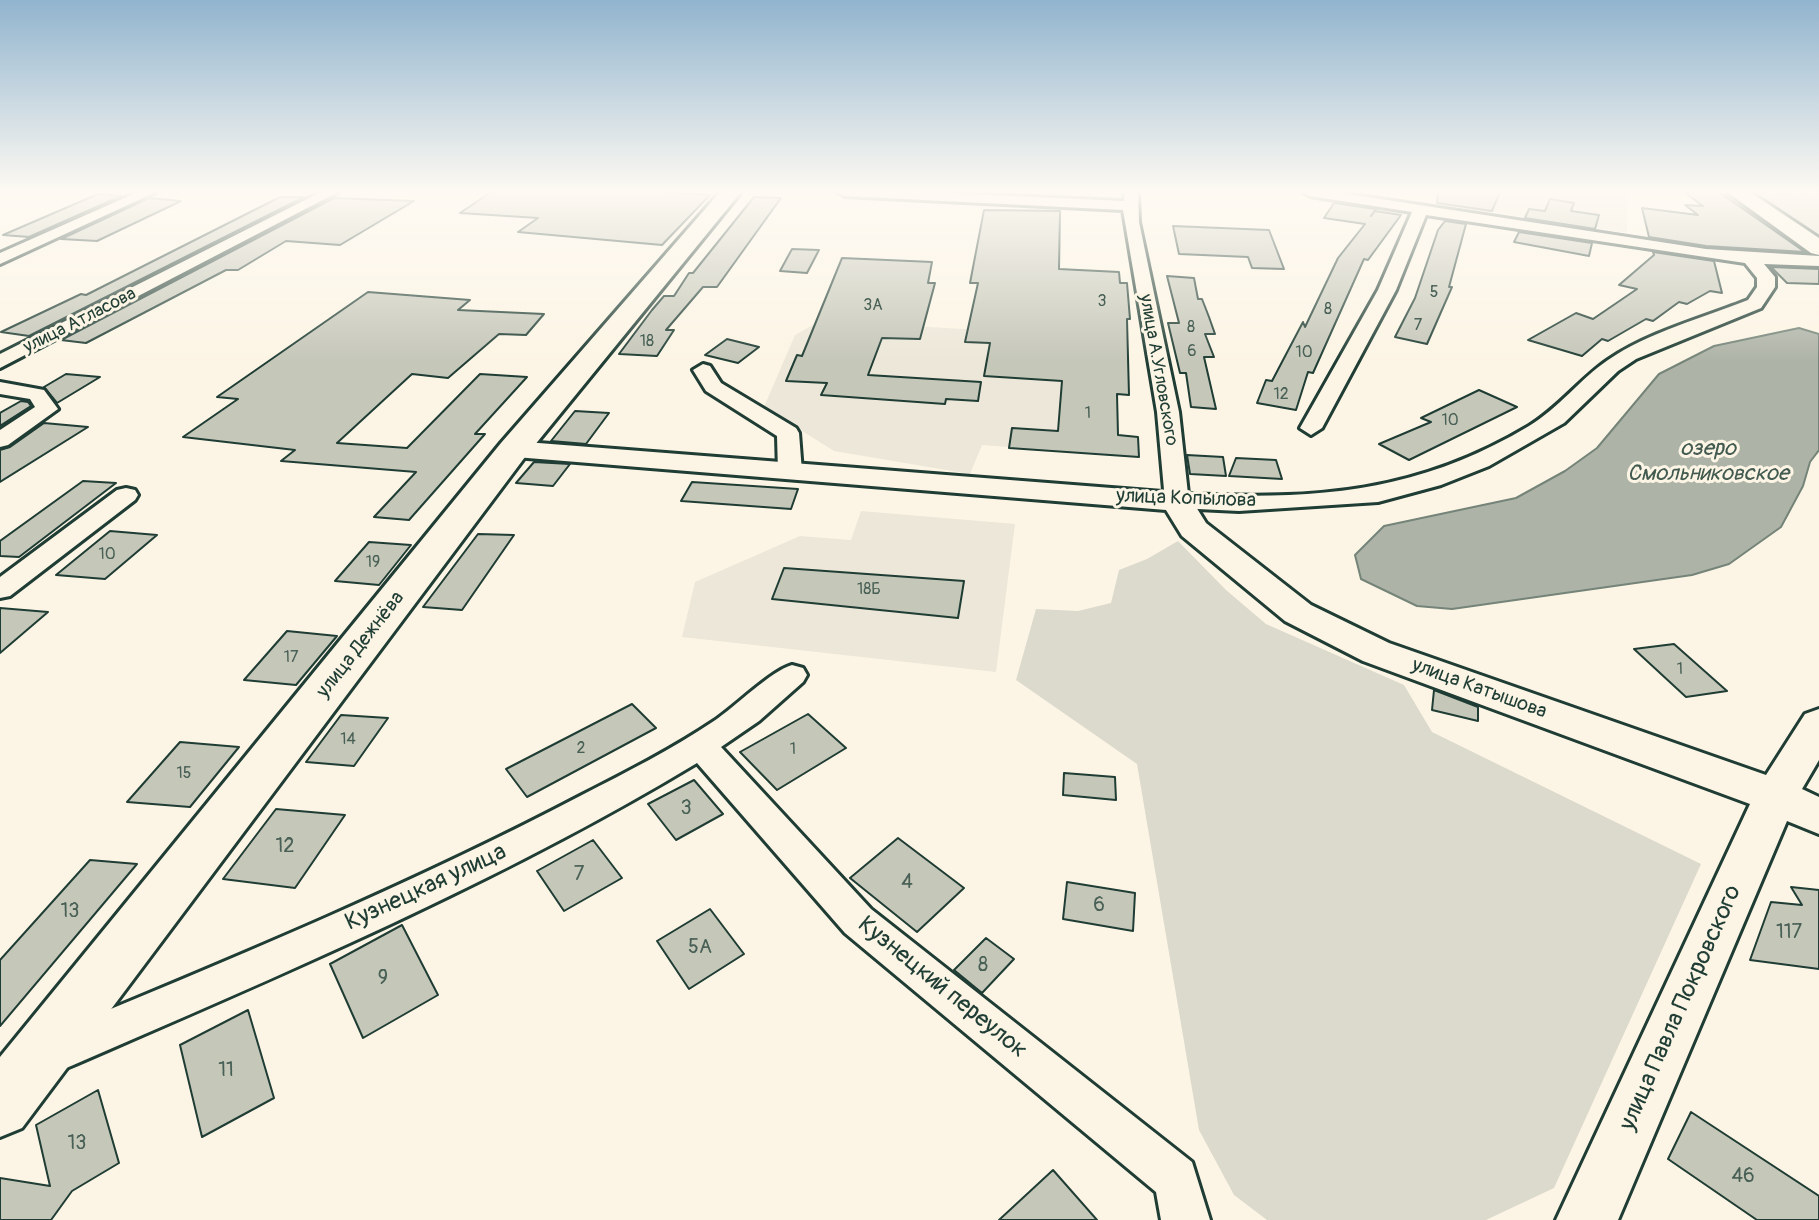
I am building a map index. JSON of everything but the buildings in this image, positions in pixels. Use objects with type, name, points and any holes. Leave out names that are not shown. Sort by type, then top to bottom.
[{"type":"main road","name":"улица Дежнёва","points":[[3,1098],[37,1060],[513,450],[683,249]]},
{"type":"street","points":[[0,259],[22,249]]},
{"type":"street","name":"улица Атласова","points":[[0,362],[220,249]]},
{"type":"street","name":"улица А.Угловского","points":[[1139,249],[1168,412],[1177,501]]},
{"type":"street","points":[[1311,428],[1387,290],[1404,249]]},
{"type":"street","points":[[1684,249],[1750,259],[1819,261]]},
{"type":"street","name":"улица Копылова","points":[[513,450],[1177,501],[1239,504],[1378,495],[1433,480],[1481,461],[1556,418],[1611,367],[1629,355],[1755,304],[1766,287],[1766,277],[1750,259]]},
{"type":"street","points":[[703,370],[713,387],[788,433],[790,472]]},
{"type":"street","points":[[0,388],[37,394],[47,409],[1,440]]},
{"type":"street","points":[[0,590],[126,495]]},
{"type":"street","name":"улица Катышова","points":[[1177,501],[1194,529],[1282,601],[1298,613],[1376,652],[1797,806]]},
{"type":"street","name":"Кузнецкая улица","points":[[37,1060],[305,946],[536,837],[701,746],[770,697],[792,675]]},
{"type":"street","name":"улица Павла Покровского","points":[[1587,1220],[1797,806],[1819,724]]},
{"type":"street","name":"Кузнецкий переулок","points":[[701,746],[858,921],[1176,1178],[1186,1219]]},
{"type":"shaded area","points":[[820,321],[1127,338],[1129,395],[1114,394],[1118,435],[1138,437],[1139,457],[982,445],[970,474],[834,451],[764,407],[795,335]]},
{"type":"shaded area","points":[[861,511],[1015,524],[996,672],[682,637],[695,582],[800,536],[851,540]]},
{"type":"shaded area","points":[[1178,541],[1226,590],[1266,624],[1404,685],[1432,732],[1701,864],[1554,1188],[1486,1220],[1267,1220],[1234,1195],[1199,1130],[1137,764],[1016,680],[1036,609],[1078,611],[1111,603],[1119,570],[1147,559]]},
{"type":"water","name":"озеро Смольниковское","points":[[1799,328],[1819,334],[1819,450],[1810,462],[1803,486],[1781,527],[1729,564],[1692,575],[1452,609],[1417,606],[1361,579],[1355,555],[1384,526],[1516,498],[1565,471],[1597,448],[1659,374],[1714,346]]}]
